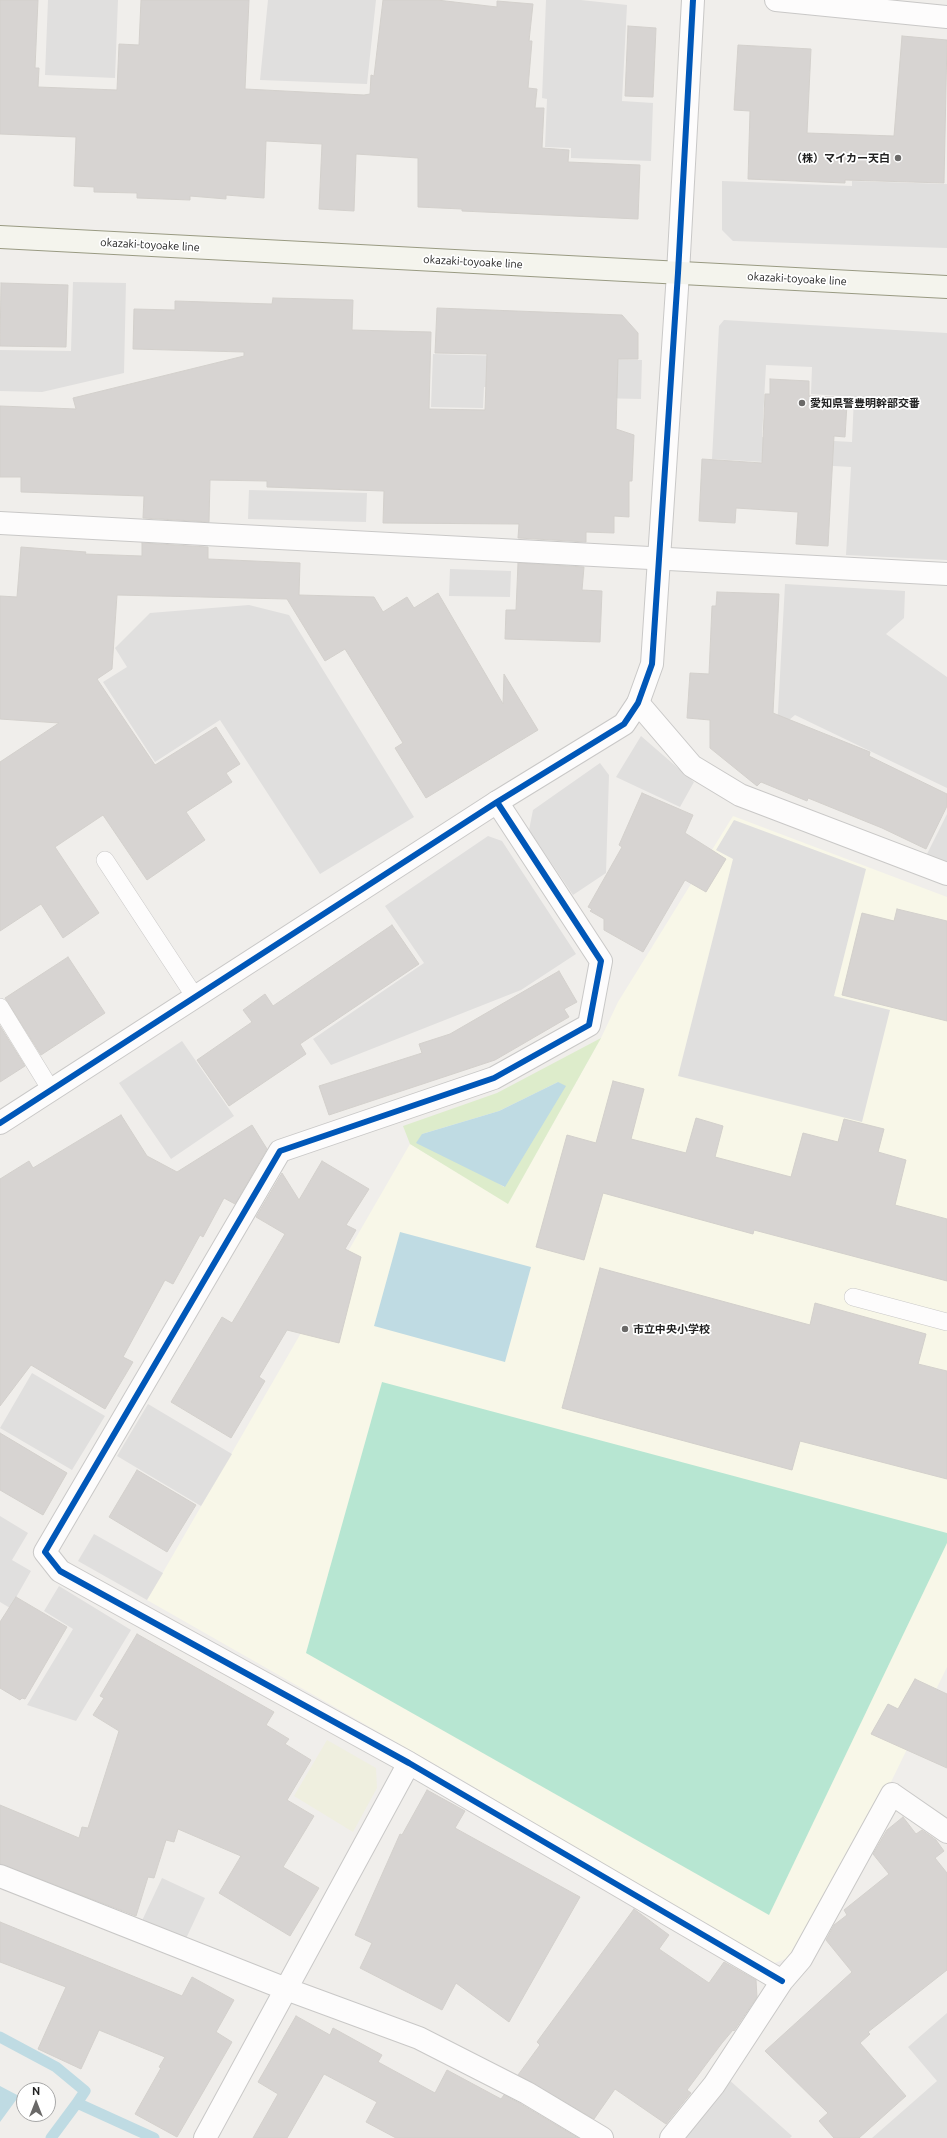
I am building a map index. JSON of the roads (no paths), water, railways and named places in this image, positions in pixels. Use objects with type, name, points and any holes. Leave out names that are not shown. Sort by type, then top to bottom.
[{"type":"main road","name":"okazaki-toyoake line","points":[[0,237],[947,287]]},
{"type":"street","points":[[0,1123],[497,802],[624,724],[638,703],[652,664],[678,273],[693,0]]},
{"type":"street","points":[[776,0],[947,17]]},
{"type":"street","points":[[0,523],[947,574]]},
{"type":"street","points":[[638,703],[692,766],[740,795],[947,874]]},
{"type":"street","points":[[497,802],[602,961],[589,1025],[494,1078],[280,1151],[45,1552],[60,1572],[408,1763],[782,1981]]},
{"type":"street","points":[[205,2138],[408,1763]]},
{"type":"street","points":[[670,2138],[714,2085],[782,1981],[801,1959],[892,1794],[947,1832]]},
{"type":"street","points":[[0,1876],[286,1989],[419,2038],[527,2093],[602,2138]]},
{"type":"lane","points":[[106,860],[195,997]]},
{"type":"lane","points":[[0,1007],[51,1090]]},
{"type":"lane","points":[[853,1297],[947,1322]]},
{"type":"water","points":[[558,1082],[566,1086],[505,1187],[416,1143],[422,1134],[499,1111]]},
{"type":"water","points":[[400,1232],[531,1267],[505,1362],[374,1326]]},
{"type":"water","points":[[0,2086],[16,2094],[16,2100],[0,2122]]},
{"type":"waterway","points":[[0,2037],[56,2067],[85,2091],[77,2103]]},
{"type":"waterway","points":[[51,2138],[77,2103],[154,2138]]},
{"type":"place","name":"（株）マイカー天白","points":[[898,158]]},
{"type":"place","name":"愛知県警豊明幹部交番","points":[[802,403]]},
{"type":"place","name":"市立中央小学校","points":[[625,1329]]}]
